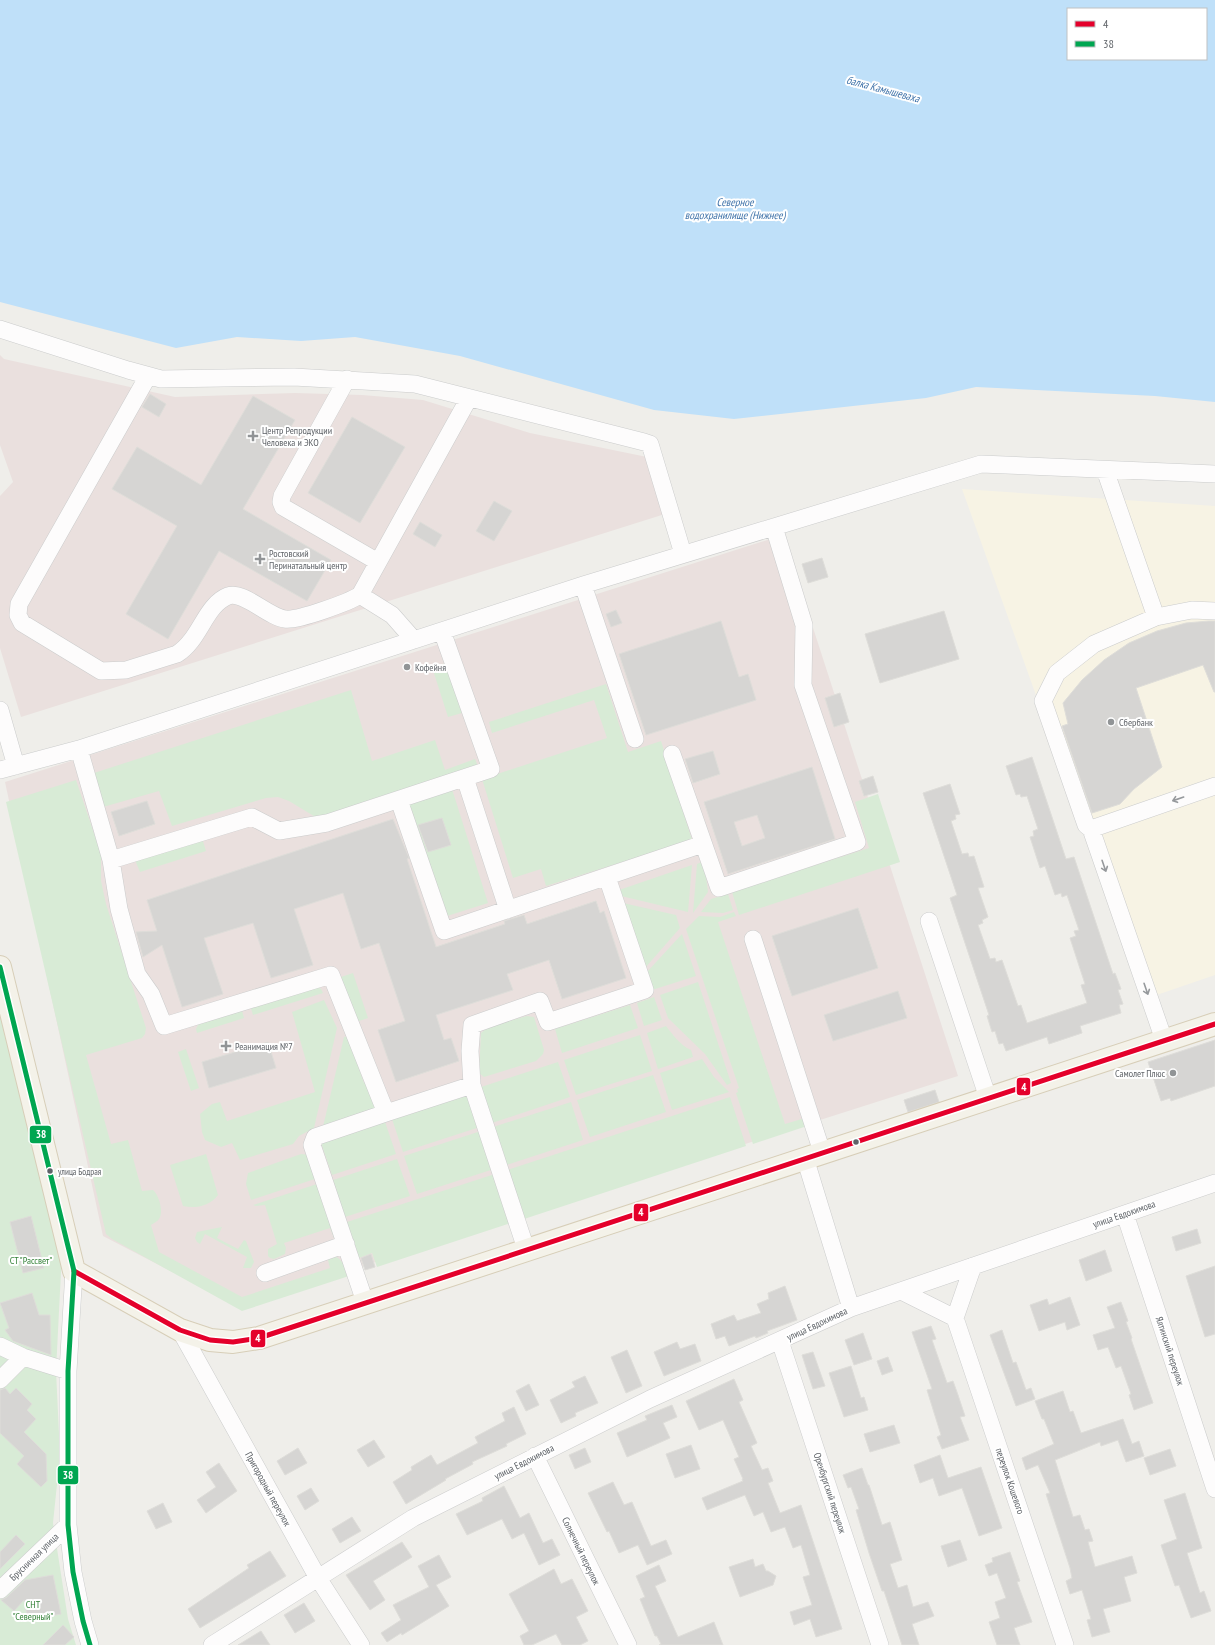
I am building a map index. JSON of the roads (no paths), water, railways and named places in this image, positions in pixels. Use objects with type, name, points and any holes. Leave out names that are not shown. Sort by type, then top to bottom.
[{"type":"main road","points":[[0,967],[74,1271],[180,1330],[210,1340],[233,1342],[259,1338],[526,1249],[1215,1024]]},
{"type":"street","points":[[0,329],[162,380],[294,377],[415,384],[650,444],[683,554]]},
{"type":"street","points":[[148,376],[19,604],[18,615],[22,623],[101,671],[126,670],[177,654],[184,650],[192,642],[218,601],[229,596],[237,595],[274,615],[286,619],[296,618],[351,601],[360,595],[468,398]]},
{"type":"street","points":[[347,379],[282,496],[281,502],[283,507],[378,562]]},
{"type":"street","points":[[0,710],[8,768],[79,748],[583,585],[981,464],[1215,474]]},
{"type":"street","points":[[1105,470],[1156,618]]},
{"type":"street","points":[[672,754],[718,888],[857,842],[803,685],[804,625],[774,527]]},
{"type":"street","points":[[583,585],[635,739]]},
{"type":"street","points":[[360,595],[392,615],[414,640]]},
{"type":"street","points":[[1164,1040],[1091,829],[1086,825],[1043,701],[1057,673],[1094,644],[1156,618],[1192,610],[1215,611]]},
{"type":"street","points":[[111,860],[252,816],[278,831],[327,823],[491,769],[442,631]]},
{"type":"street","points":[[79,748],[111,860],[119,909],[137,974],[151,994],[164,1026],[331,975],[386,1113]]},
{"type":"street","points":[[465,778],[508,910]]},
{"type":"street","points":[[1091,829],[1215,787]]},
{"type":"street","points":[[399,800],[444,931],[703,844]]},
{"type":"street","points":[[526,1249],[472,1085],[470,1051],[472,1025],[540,1001],[548,1022],[645,990],[607,877]]},
{"type":"street","points":[[929,921],[988,1098]]},
{"type":"street","name":"улица Евдокимова","points":[[753,940],[813,1155],[851,1308]]},
{"type":"street","points":[[365,1302],[312,1145],[315,1137],[472,1085]]},
{"type":"street","name":"улица Евдокимова","points":[[212,1645],[413,1518],[650,1400],[851,1308],[1215,1183]]},
{"type":"street","name":"Ялтинский переулок","points":[[1125,1214],[1215,1489]]},
{"type":"street","points":[[265,1273],[346,1244]]},
{"type":"street","points":[[901,1291],[955,1318],[973,1266]]},
{"type":"street","points":[[74,1271],[68,1371],[68,1525],[73,1572],[83,1622],[90,1645]]},
{"type":"street","name":"переулок Кошевого","points":[[955,1318],[1065,1645]]},
{"type":"street","name":"Пригородный переулок","points":[[180,1330],[318,1578],[361,1645]]},
{"type":"street","name":"Оренбургский переулок","points":[[780,1341],[880,1645]]},
{"type":"street","points":[[1,1345],[23,1357],[68,1371]]},
{"type":"street","points":[[0,1380],[23,1357]]},
{"type":"street","name":"Солнечный переулок","points":[[535,1456],[628,1645]]},
{"type":"street","name":"Брусничная улица","points":[[0,1590],[68,1525]]},
{"type":"water","name":"Северное водохранилище (Нижнее)","points":[[0,0],[1215,0],[1215,402],[1155,396],[976,387],[926,398],[734,419],[654,410],[460,356],[355,337],[301,341],[237,337],[176,348],[0,302]]},
{"type":"place","name":"Центр Репродукции Человека и ЭКО","points":[[253,436]]},
{"type":"place","name":"Ростовский Перинатальный центр","points":[[260,559]]},
{"type":"place","name":"Кофейня","points":[[407,667]]},
{"type":"place","name":"Сбербанк","points":[[1111,722]]},
{"type":"place","name":"Реанимация №7","points":[[226,1046]]},
{"type":"place","name":"Самолет Плюс","points":[[1173,1073]]},
{"type":"place","name":"улица Бодрая","points":[[50,1171]]},
{"type":"water label","name":"балка Камышеваха","points":[[883,89]]},
{"type":"park label","name":"СТ \"Рассвет\"","points":[[31,1260]]},
{"type":"park label","name":"СНТ \"Северный\"","points":[[33,1610]]}]
